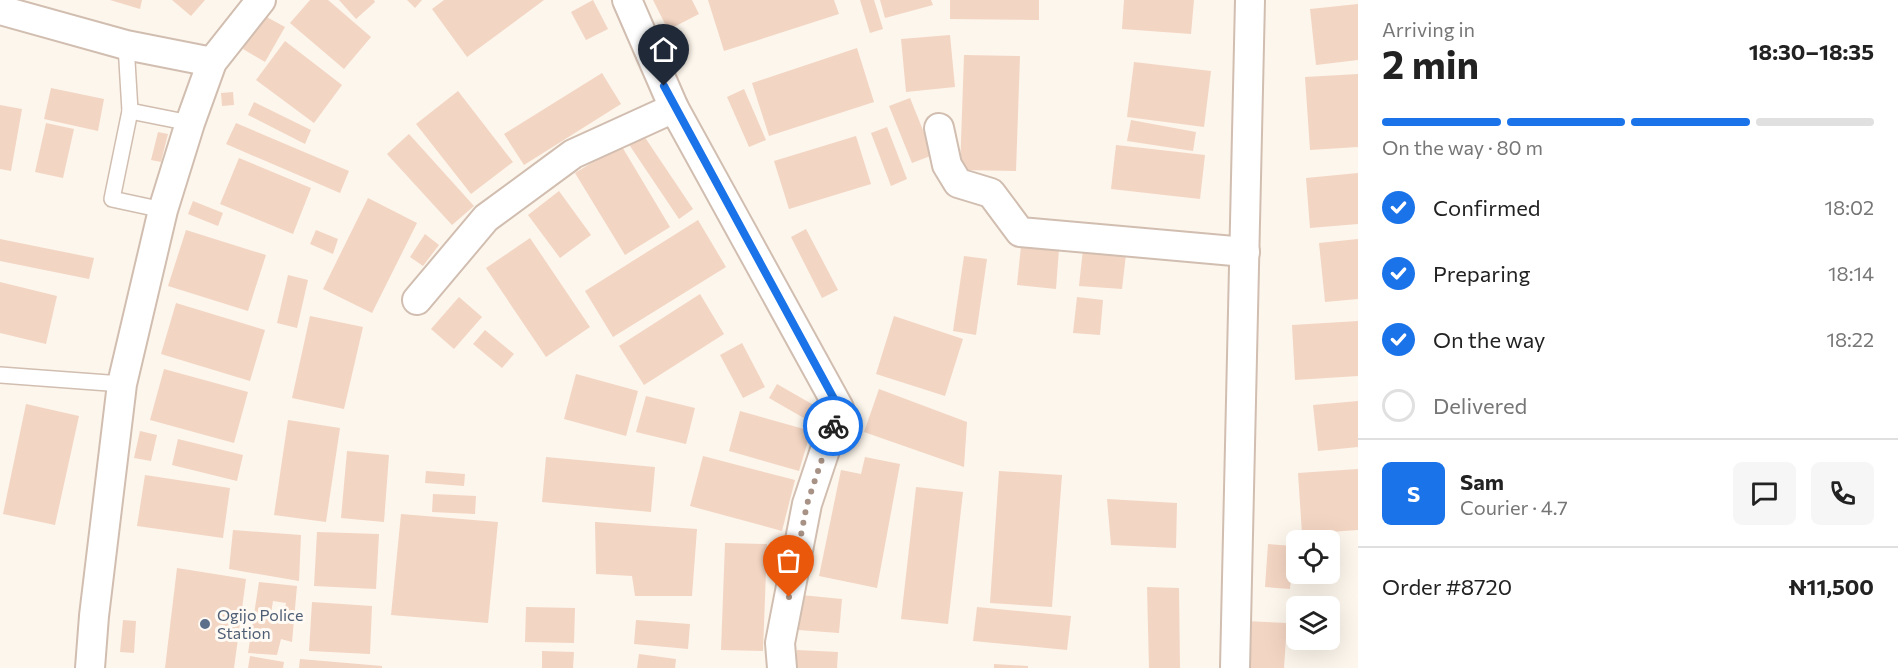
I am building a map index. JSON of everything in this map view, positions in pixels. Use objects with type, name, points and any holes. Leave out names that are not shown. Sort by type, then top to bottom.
[{"type":"street","points":[[90,668],[94,616],[122,384],[164,210],[190,123],[212,62],[261,0]]},
{"type":"street","points":[[627,0],[674,108],[839,408],[807,504],[780,643],[782,668]]},
{"type":"street","points":[[1235,668],[1250,0]]},
{"type":"street","points":[[0,10],[126,45],[212,62]]},
{"type":"street","points":[[417,300],[486,218],[496,210],[573,154],[674,108]]},
{"type":"street","points":[[939,128],[947,165],[958,183],[991,193],[1020,232],[1245,252]]},
{"type":"lane","points":[[126,45],[130,111],[112,199],[164,210]]},
{"type":"lane","points":[[130,111],[190,123]]},
{"type":"lane","points":[[0,375],[122,384]]},
{"type":"building","points":[[110,0],[142,0],[140,9]]},
{"type":"building","points":[[172,0],[205,0],[191,16]]},
{"type":"building","points":[[310,0],[328,0],[371,37],[344,69],[290,23]]},
{"type":"building","points":[[339,0],[374,0],[375,2],[356,19]]},
{"type":"building","points":[[407,0],[422,0],[415,8]]},
{"type":"building","points":[[444,0],[544,0],[467,57],[432,9]]},
{"type":"building","points":[[593,0],[608,29],[586,40],[571,12]]},
{"type":"building","points":[[653,0],[692,0],[699,14],[668,30]]},
{"type":"building","points":[[708,0],[834,0],[839,14],[724,51]]},
{"type":"building","points":[[860,0],[874,0],[883,29],[870,33]]},
{"type":"building","points":[[880,0],[931,0],[933,5],[885,18]]},
{"type":"building","points":[[950,0],[1039,0],[1039,20],[950,19]]},
{"type":"building","points":[[1124,0],[1194,0],[1191,34],[1122,29]]},
{"type":"building","points":[[1358,4],[1358,60],[1316,65],[1310,9]]},
{"type":"building","points":[[263,15],[285,27],[265,62],[243,49]]},
{"type":"building","points":[[950,35],[955,87],[906,92],[901,39]]},
{"type":"building","points":[[285,41],[342,85],[314,123],[256,80]]},
{"type":"building","points":[[857,48],[874,102],[769,136],[752,83]]},
{"type":"building","points":[[964,55],[1020,56],[1016,171],[960,170]]},
{"type":"building","points":[[1134,62],[1211,71],[1204,127],[1127,117]]},
{"type":"building","points":[[602,73],[621,104],[524,165],[504,134]]},
{"type":"building","points":[[1358,74],[1358,147],[1310,150],[1305,77]]},
{"type":"building","points":[[51,88],[104,99],[98,131],[44,119]]},
{"type":"building","points":[[744,89],[766,140],[749,147],[727,97]]},
{"type":"building","points":[[458,91],[513,162],[471,194],[416,124]]},
{"type":"building","points":[[233,92],[234,105],[222,106],[221,93]]},
{"type":"building","points":[[910,98],[933,155],[912,163],[889,106]]},
{"type":"building","points":[[254,102],[311,130],[305,144],[248,115]]},
{"type":"building","points":[[0,105],[22,109],[11,171],[0,169]]},
{"type":"building","points":[[1131,120],[1196,132],[1193,151],[1127,141]]},
{"type":"building","points":[[46,123],[74,129],[63,178],[35,172]]},
{"type":"building","points":[[236,123],[349,171],[340,193],[226,144]]},
{"type":"building","points":[[887,127],[907,179],[891,186],[871,133]]},
{"type":"building","points":[[158,132],[168,134],[161,162],[151,160]]},
{"type":"building","points":[[642,133],[693,209],[679,219],[628,143]]},
{"type":"building","points":[[409,134],[474,206],[452,225],[387,154]]},
{"type":"building","points":[[856,136],[871,184],[789,209],[774,161]]},
{"type":"building","points":[[621,145],[670,227],[625,255],[575,173]]},
{"type":"building","points":[[1116,145],[1205,155],[1200,199],[1111,189]]},
{"type":"building","points":[[239,158],[311,188],[293,234],[220,204]]},
{"type":"building","points":[[1358,173],[1358,224],[1310,228],[1306,178]]},
{"type":"building","points":[[559,191],[591,235],[560,258],[528,215]]},
{"type":"building","points":[[368,198],[417,223],[372,313],[323,289]]},
{"type":"building","points":[[193,201],[223,213],[218,226],[188,214]]},
{"type":"building","points":[[698,220],[726,267],[613,337],[585,291]]},
{"type":"building","points":[[806,229],[838,290],[822,298],[791,237]]},
{"type":"building","points":[[186,230],[266,255],[248,311],[168,286]]},
{"type":"building","points":[[316,230],[338,239],[333,254],[310,244]]},
{"type":"building","points":[[425,234],[439,245],[423,266],[410,257]]},
{"type":"building","points":[[530,238],[590,327],[546,357],[486,268]]},
{"type":"building","points":[[0,239],[94,258],[89,279],[0,261]]},
{"type":"building","points":[[1358,239],[1358,299],[1325,302],[1319,243]]},
{"type":"building","points":[[1021,246],[1059,249],[1056,289],[1017,285]]},
{"type":"building","points":[[1083,249],[1126,254],[1122,289],[1079,286]]},
{"type":"building","points":[[964,256],[987,259],[976,335],[953,331]]},
{"type":"building","points":[[288,275],[308,280],[297,328],[277,323]]},
{"type":"building","points":[[0,282],[57,296],[46,344],[0,333]]},
{"type":"building","points":[[700,294],[724,334],[644,385],[619,346]]},
{"type":"building","points":[[459,297],[482,317],[454,349],[431,329]]},
{"type":"building","points":[[1077,297],[1103,300],[1100,335],[1073,333]]},
{"type":"building","points":[[176,303],[265,330],[250,381],[161,354]]},
{"type":"building","points":[[310,316],[363,327],[344,409],[292,398]]},
{"type":"building","points":[[894,316],[963,339],[945,396],[876,374]]},
{"type":"building","points":[[1358,321],[1358,376],[1295,380],[1292,325]]},
{"type":"building","points":[[485,330],[514,354],[502,368],[473,344]]},
{"type":"building","points":[[742,343],[765,387],[743,398],[720,355]]},
{"type":"building","points":[[164,369],[248,392],[234,443],[150,420]]},
{"type":"building","points":[[576,374],[638,391],[626,436],[564,419]]},
{"type":"building","points":[[777,384],[817,407],[809,421],[769,398]]},
{"type":"building","points":[[879,389],[967,422],[964,467],[864,432]]},
{"type":"building","points":[[646,396],[695,408],[686,444],[636,432]]},
{"type":"building","points":[[1358,401],[1358,447],[1318,451],[1313,405]]},
{"type":"building","points":[[26,404],[79,416],[55,525],[3,514]]},
{"type":"building","points":[[740,411],[811,431],[799,471],[729,451]]},
{"type":"building","points":[[288,420],[340,428],[326,522],[274,515]]},
{"type":"building","points":[[140,431],[157,435],[151,461],[134,458]]},
{"type":"building","points":[[178,439],[243,455],[237,481],[172,465]]},
{"type":"building","points":[[347,451],[389,455],[384,522],[341,518]]},
{"type":"building","points":[[703,456],[795,480],[782,531],[690,506]]},
{"type":"building","points":[[546,457],[655,467],[651,512],[542,502]]},
{"type":"building","points":[[865,457],[900,464],[877,588],[819,576],[841,470],[861,474]]},
{"type":"building","points":[[1358,469],[1358,530],[1302,530],[1298,473]]},
{"type":"building","points":[[426,471],[465,474],[464,486],[425,483]]},
{"type":"building","points":[[999,471],[1062,475],[1052,607],[990,603]]},
{"type":"building","points":[[145,475],[230,488],[223,538],[137,526]]},
{"type":"building","points":[[916,487],[963,492],[948,624],[901,619]]},
{"type":"building","points":[[433,494],[476,496],[475,514],[432,512]]},
{"type":"building","points":[[1107,499],[1177,503],[1176,548],[1111,545]]},
{"type":"building","points":[[401,514],[498,522],[488,623],[391,615]]},
{"type":"building","points":[[595,522],[697,529],[692,596],[635,596],[632,576],[596,574]]},
{"type":"building","points":[[233,530],[301,535],[299,581],[229,569]]},
{"type":"building","points":[[317,532],[379,534],[376,589],[314,586]]},
{"type":"building","points":[[725,543],[767,544],[763,651],[721,650]]},
{"type":"building","points":[[1268,544],[1286,545],[1286,584],[1290,584],[1290,589],[1265,587]]},
{"type":"building","name":"Ogijo Police Station","points":[[177,568],[246,579],[234,668],[165,668]]},
{"type":"building","points":[[259,582],[297,586],[292,642],[281,639],[277,655],[248,653]],"holes":[[[273,601],[286,603],[283,621],[270,620]]]},
{"type":"building","points":[[1147,587],[1179,588],[1180,668],[1149,668]]},
{"type":"building","points":[[801,595],[842,599],[839,633],[798,630]]},
{"type":"building","points":[[312,602],[372,606],[370,654],[309,651]]},
{"type":"building","points":[[526,607],[575,608],[574,643],[525,642]]},
{"type":"building","points":[[977,607],[1071,616],[1067,650],[973,641]]},
{"type":"building","points":[[123,620],[136,621],[134,653],[120,652]]},
{"type":"building","points":[[636,620],[690,624],[688,649],[634,644]]},
{"type":"building","points":[[1246,621],[1286,623],[1284,668],[1245,668]]},
{"type":"building","points":[[797,650],[838,652],[837,668],[796,668]]},
{"type":"building","points":[[542,651],[574,652],[573,668],[542,668]]},
{"type":"building","points":[[639,654],[676,659],[675,668],[637,668]]},
{"type":"building","points":[[250,656],[284,662],[283,668],[248,668]]},
{"type":"building","points":[[300,659],[382,666],[382,668],[299,668]]},
{"type":"building","points":[[994,664],[1028,666],[1028,668],[994,668]]},
{"type":"way so far","points":[[789,597],[807,504],[833,426]]},
{"type":"place","name":"Ogijo Police Station","points":[[205,624]]},
{"type":"route","points":[[664,86],[839,408],[833,426]]}]
